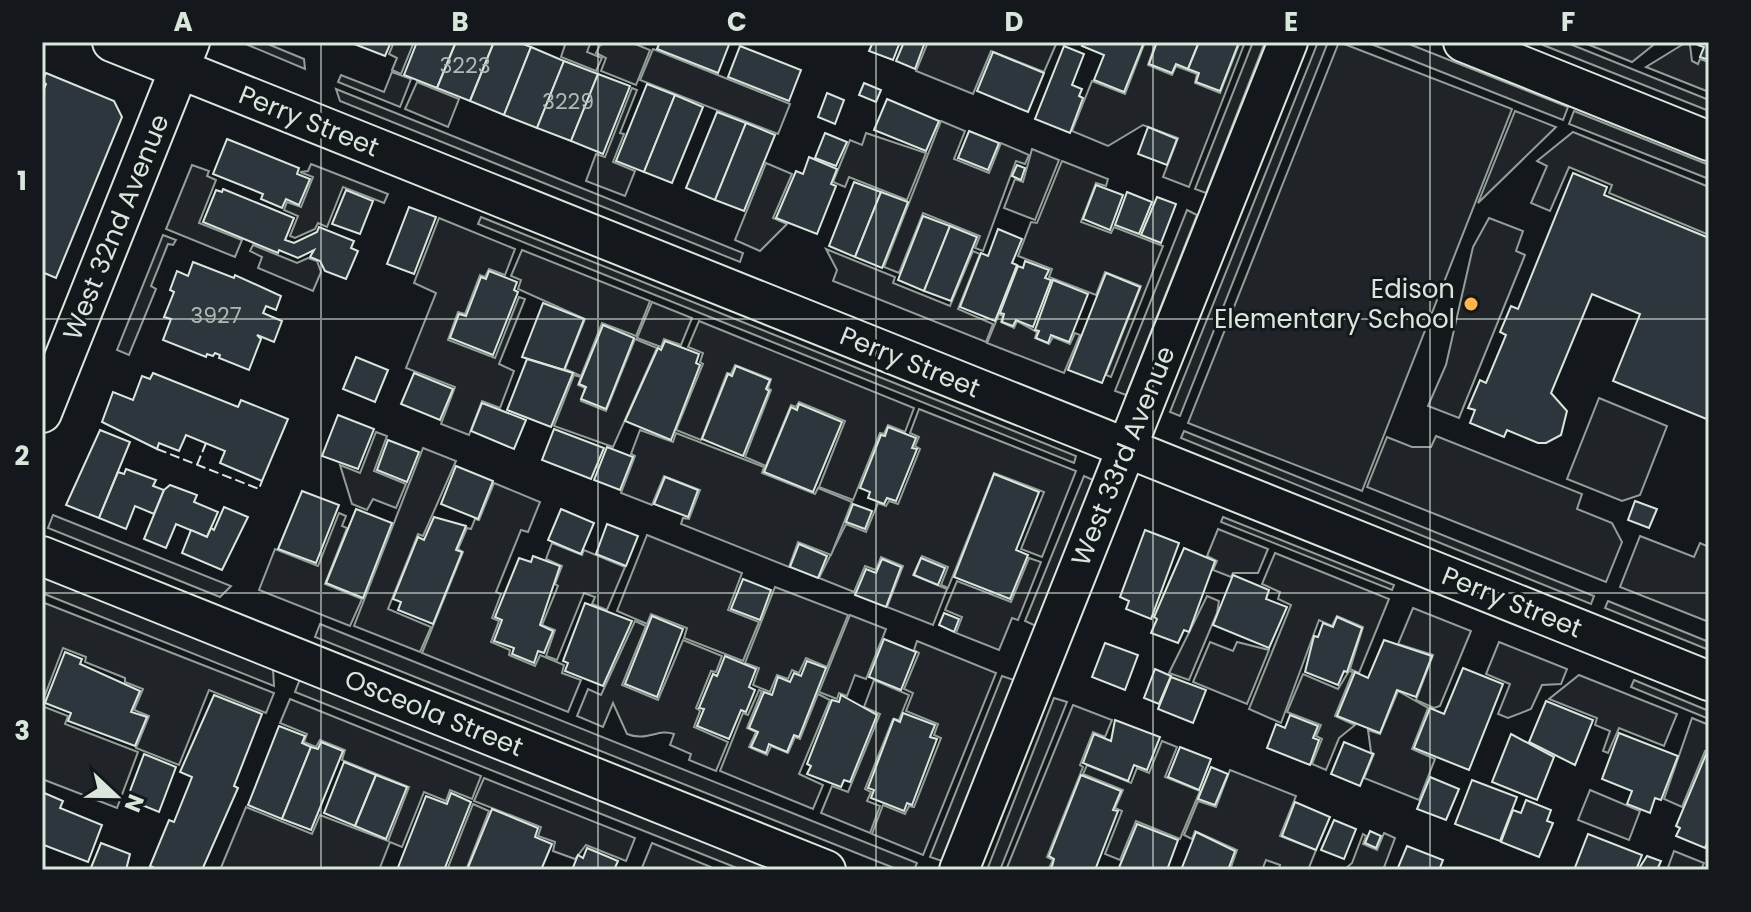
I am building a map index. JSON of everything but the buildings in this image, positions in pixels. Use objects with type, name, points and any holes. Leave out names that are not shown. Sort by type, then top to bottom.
[{"type":"street","name":"Perry Street","points":[[112,42],[185,56],[1126,448],[1709,681]]},
{"type":"street","name":"West 33rd Avenue","points":[[959,870],[1288,42]]},
{"type":"street","points":[[1463,42],[1709,141]]},
{"type":"street","name":"West 32nd Avenue","points":[[42,413],[185,56]]},
{"type":"street","name":"Osceola Street","points":[[42,556],[826,870]]},
{"type":"shaded area","points":[[241,42],[263,42],[304,59],[305,69]]},
{"type":"shaded area","points":[[394,42],[414,42],[401,74],[392,70],[397,58],[389,54]]},
{"type":"shaded area","points":[[558,42],[590,44],[587,52],[602,58],[596,71],[561,57],[565,45]]},
{"type":"shaded area","points":[[630,42],[650,50],[636,85],[601,71],[606,58],[596,53],[600,45]]},
{"type":"shaded area","points":[[928,42],[1057,42],[1044,72],[991,51],[973,94],[916,71]]},
{"type":"shaded area","points":[[1145,42],[1156,42],[1148,65],[1172,75],[1176,66],[1197,74],[1195,83],[1220,93],[1240,42],[1245,42],[1189,187],[1163,177],[1178,138],[1143,125],[1108,146],[1072,131],[1092,81],[1125,94]]},
{"type":"shaded area","points":[[1253,42],[1265,42],[1206,193],[1195,189]]},
{"type":"shaded area","points":[[1318,42],[1328,42],[1180,416],[1170,412]]},
{"type":"shaded area","points":[[1339,42],[1512,109],[1362,491],[1188,423]]},
{"type":"shaded area","points":[[1366,42],[1404,42],[1568,107],[1563,120]]},
{"type":"shaded area","points":[[1543,42],[1565,42],[1709,100],[1709,111],[1543,45]]},
{"type":"shaded area","points":[[1582,42],[1657,42],[1632,62]]},
{"type":"shaded area","points":[[1685,43],[1690,45],[1692,61],[1698,64],[1700,59],[1709,62],[1709,92],[1646,67]]},
{"type":"shaded area","points":[[653,49],[790,104],[778,134],[640,80]]},
{"type":"shaded area","points":[[392,72],[411,79],[400,107],[338,82],[341,75],[384,92]]},
{"type":"shaded area","points":[[417,82],[459,99],[448,127],[405,109]]},
{"type":"shaded area","points":[[632,88],[637,90],[620,133],[624,134],[613,162],[635,171],[625,196],[586,181],[596,154],[605,157]]},
{"type":"shaded area","points":[[336,89],[743,253],[740,262],[340,101]]},
{"type":"shaded area","points":[[1515,111],[1556,127],[1478,203]]},
{"type":"shaded area","points":[[1574,111],[1709,165],[1709,179],[1569,124]]},
{"type":"shaded area","points":[[941,121],[965,131],[954,159],[989,173],[1001,143],[1029,155],[1025,164],[1016,161],[983,251],[975,248],[980,236],[923,213],[899,273],[884,267]]},
{"type":"shaded area","points":[[1573,132],[1709,187],[1709,235],[1609,193],[1612,185],[1569,167],[1550,211],[1531,203],[1547,166],[1537,161]]},
{"type":"shaded area","points":[[866,133],[926,153],[907,200],[849,177],[845,187],[833,182],[850,140],[862,145]]},
{"type":"shaded area","points":[[1032,149],[1059,160],[1035,220],[1004,208],[1015,179],[1023,182]]},
{"type":"shaded area","points":[[1062,161],[1108,179],[1106,186],[1096,183],[1081,222],[1111,233],[1114,227],[1163,246],[1111,377],[1106,375],[1141,286],[1105,272],[1096,295],[1049,277],[1052,269],[1018,256],[1031,222],[1037,223]]},
{"type":"shaded area","points":[[766,163],[792,174],[773,218],[787,224],[760,251],[735,240]]},
{"type":"shaded area","points":[[311,164],[388,194],[384,203],[343,187],[327,227],[318,223],[315,229],[295,238],[290,236],[298,216],[284,210],[287,202],[301,207],[313,177],[300,172],[308,171]]},
{"type":"shaded area","points":[[192,165],[209,171],[207,176],[216,180],[199,223],[242,240],[235,257],[166,229]]},
{"type":"shaded area","points":[[1187,210],[1197,215],[1126,395],[1115,391]]},
{"type":"shaded area","points":[[481,217],[1076,456],[1074,463],[478,224]]},
{"type":"shaded area","points":[[439,218],[515,249],[505,275],[489,269],[485,277],[480,275],[465,314],[458,312],[448,340],[495,358],[519,297],[525,299],[499,364],[514,371],[500,408],[482,401],[469,435],[441,424],[455,387],[406,368],[436,293],[414,283]]},
{"type":"shaded area","points":[[1489,218],[1523,231],[1516,251],[1525,255],[1459,418],[1428,406],[1446,365],[1473,247]]},
{"type":"shaded area","points":[[163,235],[176,240],[173,245],[168,244],[151,286],[156,289],[129,355],[117,350]]},
{"type":"shaded area","points":[[253,245],[297,263],[308,258],[317,261],[321,272],[313,291],[258,268],[262,257],[250,251]]},
{"type":"shaded area","points":[[826,249],[895,277],[893,283],[950,306],[973,251],[980,254],[958,309],[993,324],[986,342],[833,281],[837,270]]},
{"type":"shaded area","points":[[522,250],[650,301],[636,336],[602,323],[581,376],[565,369],[585,319],[518,289],[521,280],[511,276]]},
{"type":"shaded area","points":[[652,302],[692,318],[681,345],[664,339],[661,347],[637,338]]},
{"type":"shaded area","points":[[999,314],[1003,316],[1001,322],[1014,328],[1017,321],[1037,332],[1035,338],[1049,344],[1053,337],[1070,344],[1075,333],[1080,335],[1064,373],[987,343]]},
{"type":"shaded area","points":[[699,321],[914,408],[905,432],[888,425],[884,434],[880,433],[853,500],[819,487],[845,421],[799,402],[796,407],[791,405],[766,466],[745,457],[771,390],[768,388],[771,379],[735,365],[731,374],[727,373],[701,440],[676,430],[703,364],[700,362],[703,353],[688,347]]},
{"type":"shaded area","points":[[635,339],[657,348],[613,447],[554,426],[574,375],[581,377],[578,385],[585,388],[581,401],[606,411]]},
{"type":"shaded area","points":[[1599,398],[1667,426],[1640,495],[1622,501],[1567,479]]},
{"type":"shaded area","points":[[919,409],[1076,471],[1042,557],[1021,549],[1044,492],[994,473],[948,588],[941,585],[948,567],[922,556],[913,575],[947,589],[933,625],[887,607],[903,566],[881,557],[876,570],[865,566],[854,592],[819,578],[846,524],[866,532],[878,503],[886,506],[889,501],[898,504],[920,449],[915,446],[919,437],[910,433]]},
{"type":"shaded area","points":[[640,430],[673,442],[676,433],[764,467],[762,473],[815,494],[818,488],[852,502],[831,555],[798,542],[789,567],[681,524],[683,518],[689,519],[700,490],[664,476],[652,505],[621,493],[635,456],[631,454]]},
{"type":"shaded area","points":[[1184,431],[1594,596],[1591,604],[1181,438]]},
{"type":"shaded area","points":[[376,432],[387,436],[374,471],[406,484],[396,508],[373,499],[367,510],[352,504],[340,465],[360,473]]},
{"type":"shaded area","points":[[1436,436],[1582,494],[1577,509],[1612,523],[1622,542],[1606,582],[1367,487],[1387,437],[1412,447],[1431,447]]},
{"type":"shaded area","points":[[423,448],[456,461],[423,536],[418,534],[388,609],[431,627],[420,652],[354,626]]},
{"type":"shaded area","points":[[1084,476],[1093,480],[1036,626],[1025,621]]},
{"type":"shaded area","points":[[494,483],[540,502],[528,532],[521,530],[496,592],[501,594],[492,618],[499,621],[491,642],[510,650],[509,655],[535,666],[540,655],[564,665],[562,673],[581,680],[568,712],[422,653],[463,552],[458,549],[467,528],[471,529],[475,519],[479,520]]},
{"type":"shaded area","points":[[339,513],[346,516],[342,526],[347,528],[325,584],[362,599],[350,626],[259,590],[275,549],[318,566]]},
{"type":"shaded area","points":[[53,515],[231,586],[220,597],[48,528]]},
{"type":"shaded area","points":[[1223,517],[1394,585],[1392,590],[1221,522]]},
{"type":"shaded area","points":[[1218,529],[1268,549],[1258,573],[1233,573],[1231,577],[1213,570],[1217,561],[1207,556]]},
{"type":"shaded area","points":[[647,535],[742,573],[728,610],[759,622],[743,661],[684,638],[687,628],[651,614],[647,624],[617,611]]},
{"type":"shaded area","points":[[1640,536],[1694,557],[1700,543],[1709,547],[1709,622],[1620,587]]},
{"type":"shaded area","points":[[552,543],[582,555],[584,550],[625,567],[607,610],[592,604],[595,597],[584,593],[557,660],[546,656],[555,630],[542,625],[558,586],[555,584],[562,566],[546,559]]},
{"type":"shaded area","points":[[1275,553],[1389,599],[1359,673],[1350,669],[1363,627],[1337,616],[1332,626],[1319,620],[1281,723],[1249,709],[1291,605],[1278,599],[1280,592],[1262,584]]},
{"type":"shaded area","points":[[1029,558],[1041,562],[1018,620],[1012,618],[999,650],[956,633],[962,617],[945,610],[957,581],[1011,602]]},
{"type":"shaded area","points":[[42,576],[273,669],[274,686],[42,593]]},
{"type":"shaded area","points":[[775,587],[848,615],[827,667],[806,658],[799,673],[792,670],[788,679],[777,675],[770,692],[753,685],[759,668],[745,663]]},
{"type":"shaded area","points":[[1207,596],[1219,601],[1217,613],[1189,680],[1169,673]]},
{"type":"shaded area","points":[[1608,601],[1709,642],[1709,650],[1605,608]]},
{"type":"shaded area","points":[[42,602],[274,693],[266,713],[209,690],[179,765],[136,748],[149,716],[134,710],[143,689],[85,662],[86,657],[63,648],[42,703]]},
{"type":"shaded area","points":[[1413,608],[1471,631],[1440,706],[1434,708],[1416,700],[1433,655],[1398,644]]},
{"type":"shaded area","points":[[850,615],[886,629],[866,679],[855,675],[847,696],[839,693],[837,699],[819,692]]},
{"type":"shaded area","points":[[635,621],[646,626],[622,685],[658,700],[683,640],[722,656],[716,672],[711,671],[696,708],[700,711],[694,727],[728,742],[716,771],[689,760],[691,754],[670,745],[674,734],[641,737],[627,734],[613,703],[603,727],[577,716],[588,689],[601,695]]},
{"type":"shaded area","points":[[320,624],[917,863],[914,870],[899,870],[315,637]]},
{"type":"shaded area","points":[[917,641],[996,673],[923,855],[872,834],[883,805],[905,814],[909,806],[914,807],[941,738],[934,735],[938,724],[906,711],[913,693],[904,689],[919,653],[914,650]]},
{"type":"shaded area","points":[[1210,642],[1233,651],[1237,642],[1269,650],[1247,704],[1193,682]]},
{"type":"shaded area","points":[[1499,642],[1567,669],[1561,684],[1542,685],[1531,709],[1508,718],[1498,714],[1510,684],[1486,674]]},
{"type":"shaded area","points":[[1349,671],[1353,672],[1335,716],[1355,725],[1339,738],[1326,770],[1312,764],[1322,739],[1316,736],[1321,725],[1287,712],[1303,674],[1338,689]]},
{"type":"shaded area","points":[[1579,675],[1677,714],[1664,746],[1619,728],[1608,753],[1603,751],[1610,731],[1595,725],[1597,718],[1549,699]]},
{"type":"shaded area","points":[[1002,676],[1014,680],[942,861],[930,857]]},
{"type":"shaded area","points":[[300,679],[778,870],[742,870],[295,692]]},
{"type":"shaded area","points":[[874,680],[909,695],[899,720],[893,719],[865,789],[871,792],[867,801],[880,806],[870,833],[821,813],[832,786],[848,792],[880,714],[864,707]]},
{"type":"shaded area","points":[[1634,680],[1709,711],[1709,719],[1631,687]]},
{"type":"shaded area","points":[[759,690],[762,691],[747,728],[756,732],[749,747],[767,755],[771,746],[788,753],[795,737],[800,739],[818,694],[830,700],[799,774],[823,785],[813,809],[720,771],[743,713],[748,715]]},
{"type":"shaded area","points":[[1398,691],[1428,708],[1412,749],[1435,759],[1419,800],[1364,778],[1374,754],[1371,752],[1368,730],[1380,734]]},
{"type":"shaded area","points":[[1054,698],[1067,702],[1000,870],[987,870]]},
{"type":"shaded area","points":[[290,699],[481,776],[472,799],[450,790],[446,801],[424,792],[402,847],[390,842],[379,870],[220,870],[246,807],[312,834],[320,815],[388,841],[409,787],[342,760],[345,750],[320,740],[316,747],[304,742],[307,734],[280,723]]},
{"type":"shaded area","points":[[1073,705],[1112,720],[1105,737],[1093,732],[1080,765],[1083,767],[1047,857],[1053,860],[1048,870],[1006,870]]},
{"type":"shaded area","points":[[42,706],[68,716],[65,724],[138,752],[117,808],[42,779]]},
{"type":"shaded area","points":[[1692,718],[1709,725],[1709,751],[1705,751],[1682,807],[1664,799]]},
{"type":"shaded area","points":[[1162,741],[1177,747],[1165,777],[1200,791],[1180,839],[1136,821],[1120,860],[1105,854],[1122,811],[1115,808],[1123,790],[1083,774],[1087,765],[1131,783],[1137,768],[1149,773]]},
{"type":"shaded area","points":[[1230,770],[1296,796],[1280,836],[1316,850],[1308,870],[1279,870],[1280,865],[1266,860],[1262,870],[1230,870],[1237,850],[1195,831],[1192,839],[1184,835],[1198,801],[1216,807]]},
{"type":"shaded area","points":[[484,778],[635,838],[626,861],[586,845],[575,859],[553,851],[555,842],[538,836],[541,827],[474,801]]},
{"type":"shaded area","points":[[1590,790],[1640,811],[1629,840],[1578,820]]},
{"type":"shaded area","points":[[473,804],[489,811],[466,870],[447,870]]},
{"type":"shaded area","points":[[1384,833],[1395,838],[1383,870],[1344,870],[1352,863],[1363,834],[1366,836],[1363,844],[1377,850]]},
{"type":"shaded area","points":[[652,843],[711,867],[710,870],[641,870]]},
{"type":"shaded area","points":[[1674,851],[1704,863],[1701,870],[1667,870]]},
{"type":"fence","points":[[197,465],[206,443]]},
{"type":"fence","points":[[157,449],[259,489],[262,481]]},
{"type":"place","name":"Edison Elementary School","points":[[1471,304]]}]
